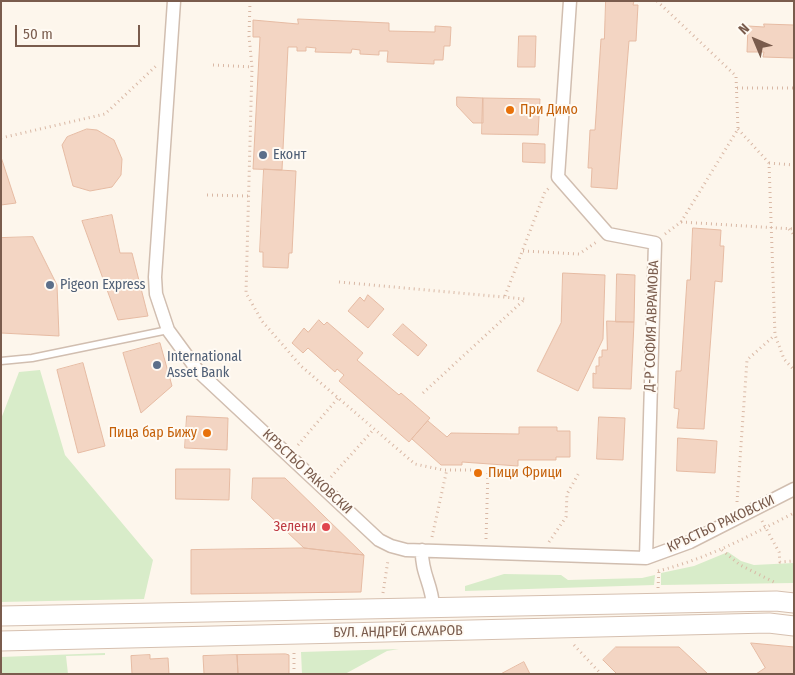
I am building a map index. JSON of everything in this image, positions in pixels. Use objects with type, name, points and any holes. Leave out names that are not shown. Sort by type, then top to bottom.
[{"type":"main road","name":"БУЛ. АНДРЕЙ САХАРОВ","points":[[1,616],[433,606],[776,601],[794,603]]},
{"type":"main road","name":"БУЛ. АНДРЕЙ САХАРОВ","points":[[1,641],[769,623],[794,626]]},
{"type":"street","name":"КРЪСТЬО РАКОВСКИ","points":[[174,1],[155,277],[156,294],[168,330],[198,372],[379,540],[391,546],[426,551],[646,558],[690,542],[794,489]]},
{"type":"street","points":[[570,1],[558,177],[608,234]]},
{"type":"street","name":"Д-Р СОФИЯ АВРАМОВА","points":[[608,234],[655,243],[646,558]]},
{"type":"street","points":[[426,551],[421,566],[432,591],[433,606]]},
{"type":"lane","points":[[1,361],[32,358],[168,330]]},
{"type":"path","points":[[250,1],[249,36],[252,67],[246,293],[262,321],[295,359],[415,464],[447,470],[474,470]]},
{"type":"path","points":[[655,243],[681,222],[738,130],[736,76],[657,1]]},
{"type":"path","points":[[1,138],[106,114],[158,64]]},
{"type":"path","points":[[213,65],[252,67]]},
{"type":"path","points":[[737,88],[794,88]]},
{"type":"path","points":[[738,130],[769,163],[794,165]]},
{"type":"path","points":[[769,163],[775,335],[784,359],[794,370]]},
{"type":"path","points":[[505,296],[546,192],[558,177]]},
{"type":"path","points":[[207,195],[248,196]]},
{"type":"path","points":[[681,222],[794,229]]},
{"type":"path","points":[[788,229],[794,235]]},
{"type":"path","points":[[523,251],[579,254],[608,234]]},
{"type":"path","points":[[339,282],[525,298],[423,393]]},
{"type":"path","points":[[736,518],[747,360],[775,335]]},
{"type":"path","points":[[288,455],[338,398]]},
{"type":"path","points":[[322,487],[374,429]]},
{"type":"path","points":[[426,551],[447,470]]},
{"type":"path","points":[[485,553],[488,470]]},
{"type":"path","points":[[540,554],[566,517],[567,494],[580,471]]},
{"type":"path","points":[[755,509],[780,552],[780,562],[794,561]]},
{"type":"path","points":[[652,572],[690,563],[722,550],[794,513]]},
{"type":"path","points":[[722,550],[740,565],[781,586]]},
{"type":"path","points":[[658,588],[660,553]]},
{"type":"path","points":[[382,594],[388,558]]},
{"type":"path","points":[[568,638],[601,674]]},
{"type":"path","points":[[294,647],[294,674]]},
{"type":"green space","points":[[40,370],[65,455],[153,560],[144,599],[1,602],[1,419],[19,372]]},
{"type":"green space","points":[[728,552],[741,561],[754,565],[794,563],[794,583],[661,585],[661,573],[694,566]]},
{"type":"green space","points":[[504,574],[561,575],[568,580],[642,578],[655,575],[654,585],[465,591],[465,586]]},
{"type":"green space","points":[[399,649],[387,651],[345,674],[302,674],[301,652]]},
{"type":"green space","points":[[105,653],[105,655],[66,656],[68,674],[1,674],[1,657]]},
{"type":"building","points":[[606,1],[634,1],[633,5],[638,5],[636,41],[629,41],[617,189],[591,187],[592,168],[588,168],[590,130],[595,130],[601,39],[604,39]]},
{"type":"building","points":[[298,19],[389,23],[389,31],[435,32],[435,26],[451,27],[450,46],[444,46],[443,60],[434,60],[434,64],[387,62],[388,51],[379,51],[379,55],[360,54],[360,50],[352,49],[351,53],[315,52],[316,48],[306,47],[306,51],[297,51],[297,47],[288,47],[282,170],[253,169],[260,37],[253,37],[253,20],[298,24]]},
{"type":"building","points":[[764,24],[794,25],[794,58],[763,57],[764,52],[747,52],[748,26],[764,27]]},
{"type":"building","points":[[519,36],[536,36],[535,67],[518,67]]},
{"type":"building","points":[[457,97],[483,98],[483,123],[473,123],[457,106]]},
{"type":"building","points":[[483,98],[540,99],[538,135],[482,134]]},
{"type":"building","points":[[87,129],[97,130],[114,140],[122,159],[121,175],[112,187],[90,191],[73,186],[62,145],[67,137]]},
{"type":"building","points":[[523,143],[545,144],[545,163],[523,162]]},
{"type":"building","points":[[1,157],[16,203],[1,205]]},
{"type":"building","points":[[264,169],[296,171],[292,253],[289,253],[288,268],[263,267],[263,252],[260,252]]},
{"type":"building","points":[[112,215],[120,253],[132,253],[148,316],[118,320],[82,221]]},
{"type":"building","points":[[693,228],[721,230],[720,246],[724,246],[722,282],[715,281],[704,429],[677,428],[679,409],[674,408],[676,371],[681,371],[687,280],[690,280]]},
{"type":"building","points":[[33,237],[57,285],[59,336],[1,333],[1,238]]},
{"type":"building","points":[[563,273],[605,275],[603,339],[578,391],[537,371],[561,323]]},
{"type":"building","points":[[617,274],[635,275],[634,322],[616,322]]},
{"type":"building","points":[[368,295],[384,309],[368,328],[348,311],[360,297],[364,301]]},
{"type":"building","points":[[319,320],[324,325],[327,322],[363,353],[357,360],[399,395],[401,393],[430,418],[409,442],[339,381],[344,375],[337,369],[335,372],[308,348],[303,353],[292,343],[304,328],[308,332]]},
{"type":"building","points":[[607,321],[634,322],[631,389],[593,388],[593,373],[596,374],[596,366],[599,366],[599,357],[602,357],[602,350],[607,350]]},
{"type":"building","points":[[403,324],[427,345],[418,356],[393,335]]},
{"type":"building","points":[[160,343],[172,386],[141,413],[123,353]]},
{"type":"building","points":[[83,363],[105,446],[78,453],[57,370]]},
{"type":"building","name":"Пица бар Бижу","points":[[187,416],[228,418],[227,450],[185,448]]},
{"type":"building","points":[[599,417],[625,418],[623,460],[597,459]]},
{"type":"building","points":[[428,421],[447,437],[451,433],[519,434],[519,427],[557,427],[557,431],[570,431],[570,457],[556,457],[556,460],[518,460],[518,466],[462,462],[462,465],[441,465],[412,439]]},
{"type":"building","points":[[678,438],[717,441],[715,473],[677,471]]},
{"type":"building","points":[[176,469],[230,469],[229,500],[176,499]]},
{"type":"building","points":[[253,478],[285,478],[364,555],[304,548],[252,499]]},
{"type":"building","points":[[304,548],[364,555],[361,592],[191,594],[191,550]]},
{"type":"building","points":[[751,643],[794,647],[794,674],[756,674],[765,668]]},
{"type":"building","points":[[616,647],[679,647],[708,674],[617,674],[603,660]]},
{"type":"building","points":[[150,655],[150,659],[168,658],[169,674],[132,674],[131,656]]},
{"type":"building","points":[[237,655],[289,655],[289,674],[238,674]]},
{"type":"building","points":[[237,655],[238,674],[204,674],[203,656]]},
{"type":"building","points":[[524,662],[530,674],[501,674]]},
{"type":"place","name":"При Димо","points":[[510,110]]},
{"type":"place","name":"Еконт","points":[[263,155]]},
{"type":"place","name":"Pigeon Express","points":[[50,285]]},
{"type":"place","name":"International Asset Bank","points":[[157,365]]},
{"type":"place","name":"Пица бар Бижу","points":[[207,433]]},
{"type":"place","name":"Пици Фрици","points":[[478,473]]},
{"type":"place","name":"Зелени","points":[[326,527]]}]
